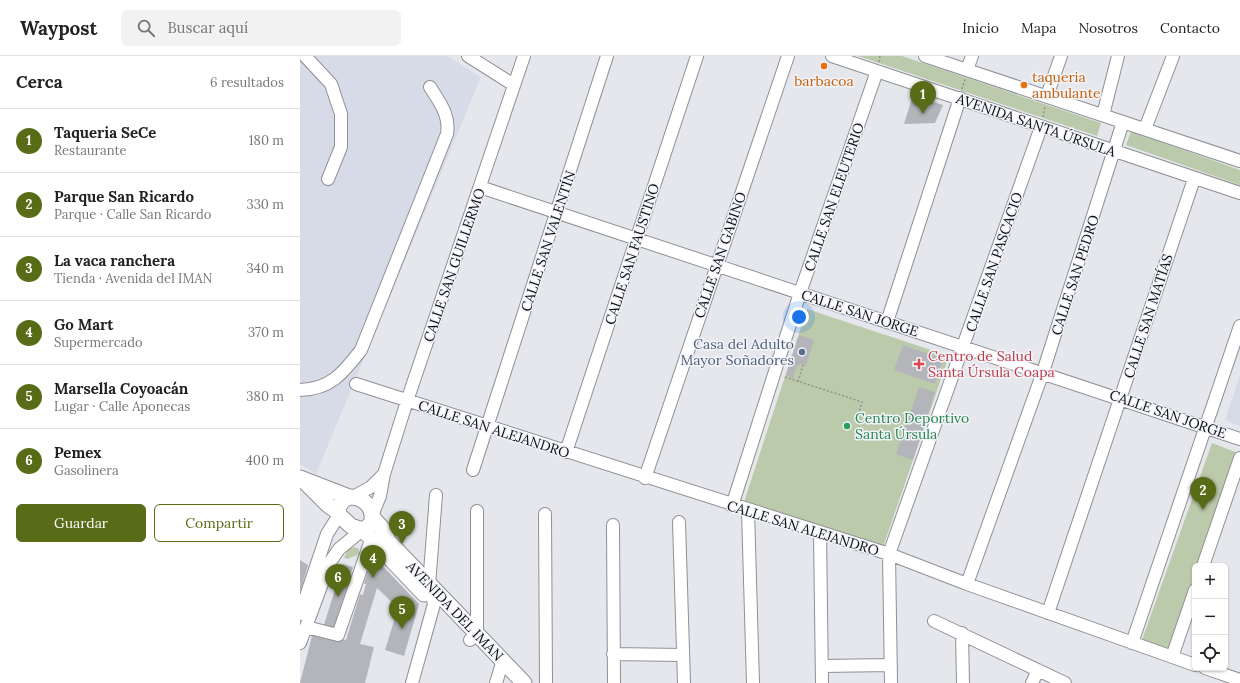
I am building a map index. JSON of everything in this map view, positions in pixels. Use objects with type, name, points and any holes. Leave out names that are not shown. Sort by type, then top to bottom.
[{"type":"main road","points":[[301,478],[365,503],[373,515],[371,524],[365,534],[351,526],[301,478]]},
{"type":"main road","points":[[338,513],[342,501],[351,497]]},
{"type":"main road","name":"AVENIDA DEL IMAN","points":[[373,515],[389,542],[430,585],[500,671],[512,683]]},
{"type":"main road","name":"AVENIDA DEL IMAN","points":[[365,534],[434,604],[473,636]]},
{"type":"main road","name":"AVENIDA DEL IMAN","points":[[500,671],[524,683]]},
{"type":"street","points":[[305,56],[331,84],[341,114],[341,147],[328,179]]},
{"type":"street","points":[[468,56],[514,85]]},
{"type":"street","name":"CALLE SAN GUILLERMO","points":[[373,515],[380,496],[384,474],[407,401],[524,56]]},
{"type":"street","name":"CALLE SAN VALENTÍN","points":[[473,470],[607,56]]},
{"type":"street","name":"CALLE SAN FAUSTINO","points":[[566,452],[697,56]]},
{"type":"street","name":"CALLE SAN GABINO","points":[[645,478],[788,56]]},
{"type":"street","name":"AVENIDA SANTA ÚRSULA","points":[[832,56],[1240,193]]},
{"type":"street","name":"AVENIDA SANTA ÚRSULA","points":[[925,56],[1240,161]]},
{"type":"street","points":[[967,70],[972,56]]},
{"type":"street","points":[[1047,96],[1061,56]]},
{"type":"street","points":[[1103,115],[1118,56]]},
{"type":"street","points":[[1145,129],[1173,56]]},
{"type":"street","name":"CALLE SAN ELEUTERIO","points":[[732,506],[800,293],[877,71]]},
{"type":"street","points":[[300,390],[315,390],[341,375],[361,350],[447,134],[449,123],[447,115],[430,87]]},
{"type":"street","points":[[887,322],[960,98]]},
{"type":"street","name":"CALLE SAN PEDRO","points":[[967,584],[1043,372],[1123,122]]},
{"type":"street","name":"CALLE SAN PASCACIO","points":[[889,554],[964,347],[1041,127]]},
{"type":"street","name":"CALLE SAN MATÍAS","points":[[1048,613],[1194,178]]},
{"type":"street","name":"CALLE SAN JORGE","points":[[480,187],[637,240],[1043,372],[1240,439]]},
{"type":"street","points":[[1132,643],[1240,326]]},
{"type":"street","name":"CALLE SAN ALEJANDRO","points":[[356,384],[488,425],[732,506],[889,554],[967,584],[1192,663]]},
{"type":"street","points":[[1204,563],[1240,458]]},
{"type":"street","name":"CALLE SAN GUILLERMO","points":[[351,497],[371,487],[384,474]]},
{"type":"street","points":[[412,683],[434,604],[430,585],[436,495]]},
{"type":"street","points":[[473,636],[477,602],[477,511]]},
{"type":"street","points":[[748,511],[753,683]]},
{"type":"street","points":[[301,612],[327,534],[338,513]]},
{"type":"street","points":[[545,514],[546,683]]},
{"type":"street","points":[[679,522],[684,683]]},
{"type":"street","points":[[613,525],[614,683]]},
{"type":"street","points":[[820,533],[822,683]]},
{"type":"street","points":[[306,626],[338,635],[365,534]]},
{"type":"street","points":[[300,643],[330,562],[339,549],[365,534]]},
{"type":"street","points":[[889,554],[891,683]]},
{"type":"street","points":[[1172,657],[1192,599]]},
{"type":"street","points":[[934,621],[1065,683]]},
{"type":"street","points":[[962,633],[963,683]]},
{"type":"street","points":[[613,654],[683,655]]},
{"type":"street","points":[[822,666],[891,664]]},
{"type":"street","points":[[1032,683],[1038,670]]},
{"type":"street","points":[[1214,671],[1240,680]]},
{"type":"path","points":[[960,98],[967,70]]},
{"type":"path","points":[[1041,127],[1047,96]]},
{"type":"path","points":[[798,382],[803,365]]},
{"type":"path","points":[[784,377],[862,402],[859,413],[877,419]]},
{"type":"shaded area","points":[[300,56],[447,56],[481,77],[316,474],[300,464]]},
{"type":"shaded area","points":[[1240,375],[1240,426],[1225,420]]},
{"type":"green space","points":[[858,56],[902,56],[1101,123],[1097,136]]},
{"type":"green space","points":[[1131,131],[1240,170],[1240,185],[1126,145]]},
{"type":"green space","name":"Centro Deportivo Santa Úrsula","points":[[807,309],[949,356],[883,547],[744,502]]},
{"type":"green space","points":[[1212,443],[1238,453],[1200,563],[1192,563],[1192,585],[1169,649],[1142,640]]},
{"type":"green space","points":[[355,547],[359,549],[359,554],[348,559],[344,558],[348,549]]},
{"type":"building","points":[[913,95],[943,105],[935,123],[904,124]]},
{"type":"building","name":"Casa del Adulto Mayor Soñadores","points":[[799,335],[814,340],[806,366],[800,364],[799,366],[797,365],[793,378],[786,375]]},
{"type":"building","name":"Centro de Salud Santa Úrsula Coapa","points":[[903,345],[943,359],[935,384],[894,370]]},
{"type":"building","points":[[919,387],[935,392],[913,460],[896,454]]},
{"type":"building","points":[[372,555],[419,604],[404,656],[385,650],[398,608],[377,588],[360,644],[374,647],[365,683],[300,683],[313,632],[346,640],[360,594],[363,595],[366,584],[364,584]]},
{"type":"building","points":[[300,560],[308,565],[300,593]]},
{"type":"building","points":[[343,564],[353,567],[334,630],[323,628]]},
{"type":"place","name":"barbacoa","points":[[824,66]]},
{"type":"place","name":"taqueria ambulante","points":[[1024,85]]},
{"type":"place","name":"Taqueria SeCe","points":[[923,114]]},
{"type":"place","name":"Casa del Adulto Mayor Soñadores","points":[[802,352]]},
{"type":"place","name":"Centro de Salud Santa Úrsula Coapa","points":[[919,364]]},
{"type":"place","name":"Centro Deportivo Santa Úrsula","points":[[847,426]]},
{"type":"place","name":"Parque San Ricardo","points":[[1203,510]]},
{"type":"place","name":"La vaca ranchera","points":[[402,544]]},
{"type":"place","name":"Go Mart","points":[[373,578]]},
{"type":"place","name":"Pemex","points":[[338,597]]},
{"type":"place","name":"Marsella Coyoacán","points":[[402,629]]}]
